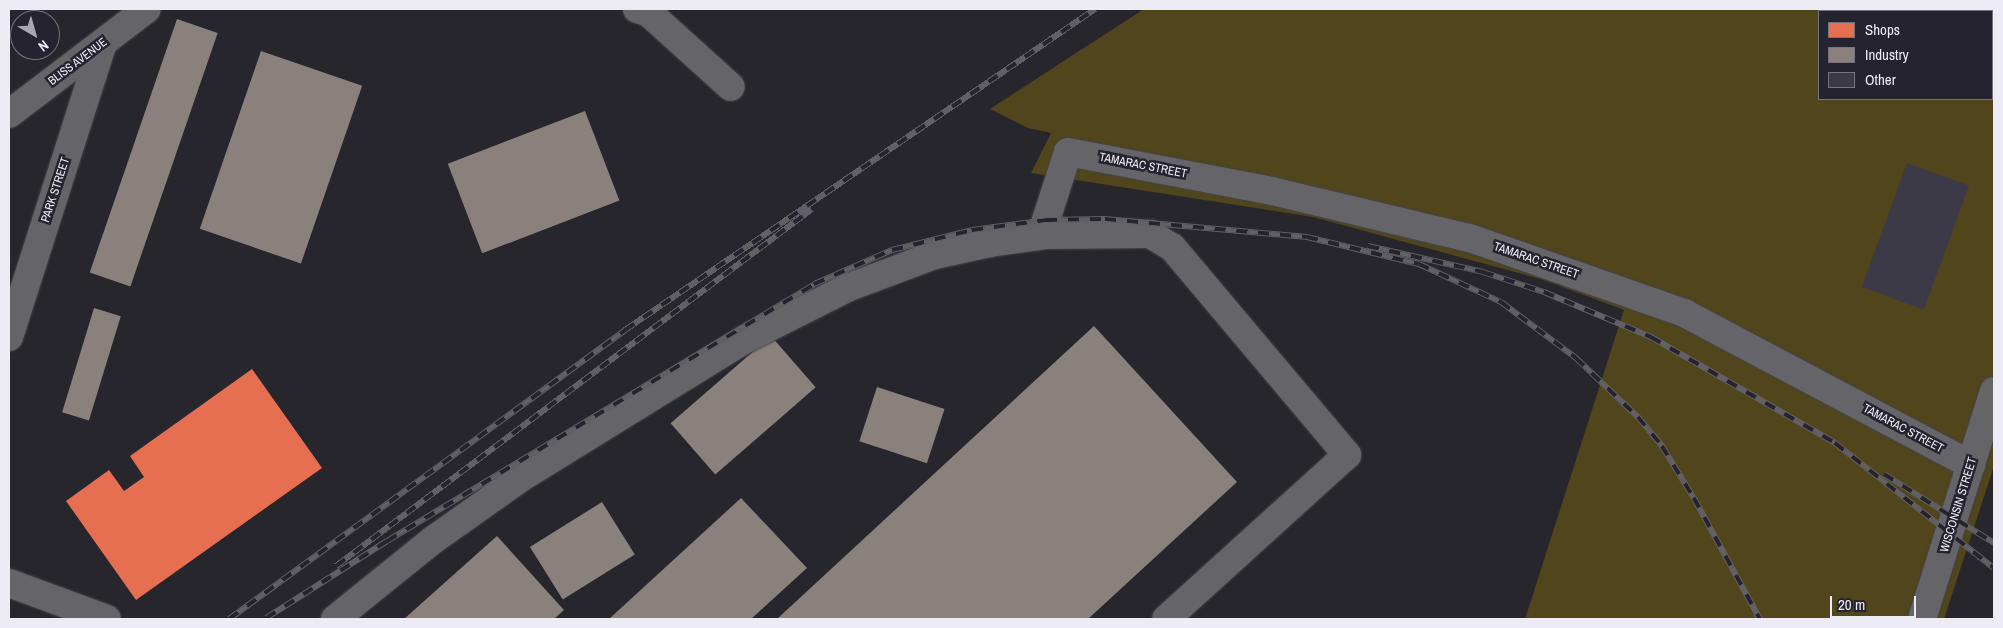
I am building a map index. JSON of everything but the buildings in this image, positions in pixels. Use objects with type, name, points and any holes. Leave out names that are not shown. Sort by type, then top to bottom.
[{"type":"street","points":[[637,9],[649,13],[731,86]]},
{"type":"street","name":"BLISS AVENUE","points":[[9,114],[103,43],[136,12]]},
{"type":"street","name":"PARK STREET","points":[[9,338],[103,43]]},
{"type":"street","name":"TAMARAC STREET","points":[[1047,235],[1046,220],[1068,152],[1272,191],[1479,241],[1684,313],[1971,465]]},
{"type":"street","points":[[335,619],[433,540],[519,480],[744,340],[847,288],[935,255],[1047,235],[1150,234],[1172,247],[1347,455],[1166,619]]},
{"type":"street","name":"WISCONSIN STREET","points":[[1922,619],[1994,391]]},
{"type":"street","points":[[9,583],[107,619]]},
{"type":"shaded area","points":[[1144,9],[1994,9],[1994,466],[1944,619],[1525,619],[1624,310],[1544,280],[1313,217],[1031,173],[1051,133],[1028,128],[990,109]]},
{"type":"railway","points":[[229,619],[625,330],[1095,9]]},
{"type":"railway","points":[[336,566],[812,209]]},
{"type":"railway","points":[[266,618],[387,541],[814,284],[892,250],[972,230],[1046,220],[1105,219],[1307,237],[1419,264],[1501,302],[1576,358],[1638,417],[1662,446],[1694,498],[1760,619]]},
{"type":"railway","points":[[1368,246],[1483,272],[1544,292],[1651,337],[1835,443],[1994,568]]},
{"type":"railway","points":[[1884,474],[1994,543]]}]
